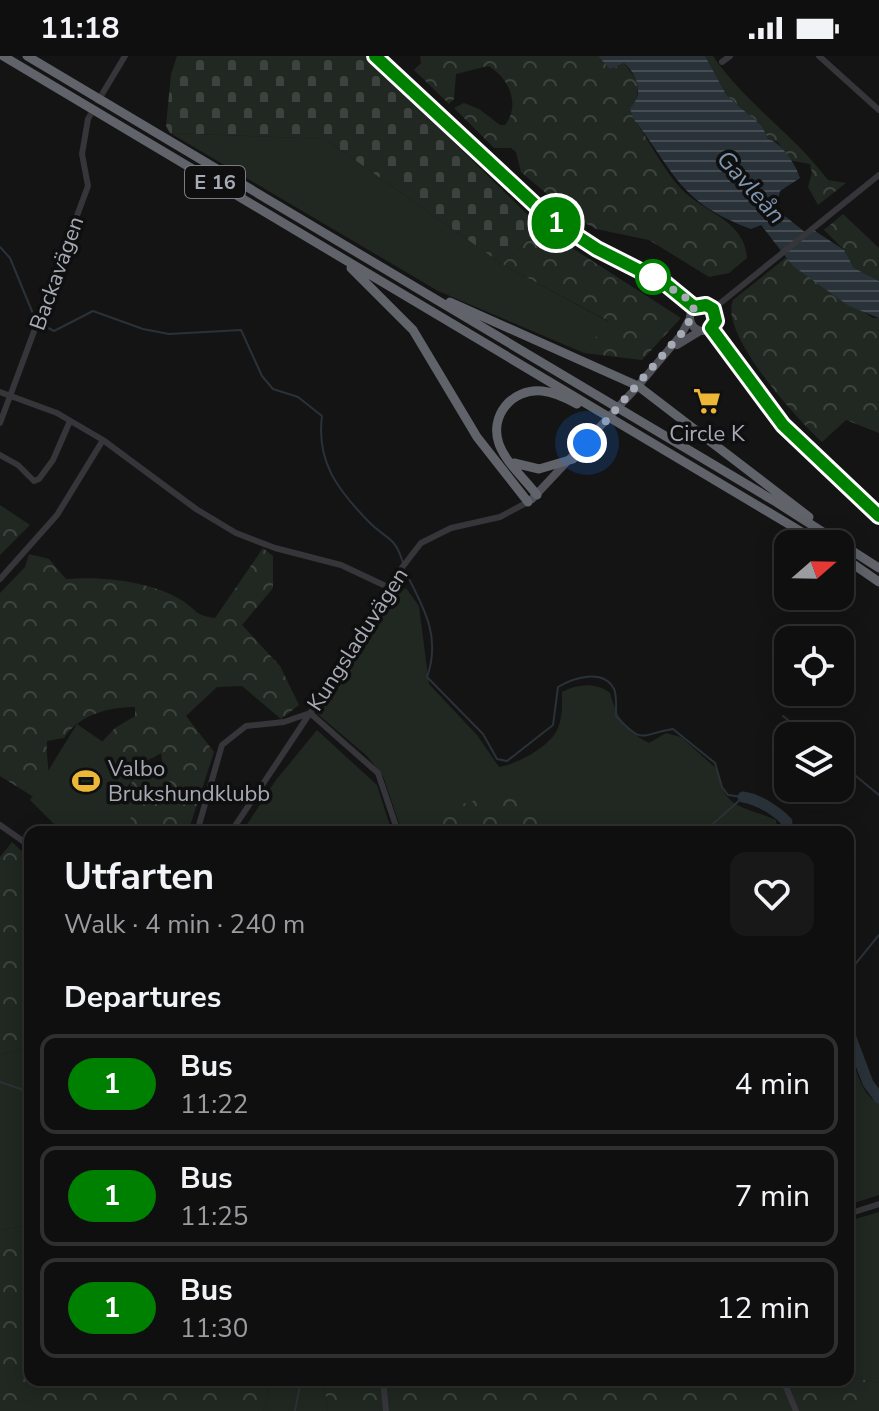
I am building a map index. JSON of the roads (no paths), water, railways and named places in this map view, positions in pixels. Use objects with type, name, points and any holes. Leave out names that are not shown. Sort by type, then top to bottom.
[{"type":"highway","name":"E 16","points":[[3,56],[798,530]]},
{"type":"highway","name":"E 16","points":[[27,56],[822,530]]},
{"type":"highway","points":[[337,255],[413,330],[477,437],[528,502]]},
{"type":"highway","points":[[411,284],[638,386],[824,530]]},
{"type":"highway","points":[[537,495],[499,443],[496,425],[503,408],[524,393],[551,392],[627,428]]},
{"type":"highway","points":[[511,462],[539,469],[573,459]]},
{"type":"highway","name":"E 16","points":[[854,551],[879,568]]},
{"type":"highway","points":[[854,565],[879,582]]},
{"type":"main road","points":[[375,56],[548,217],[597,249],[666,284],[694,307],[706,305],[713,309],[716,321],[711,328],[700,331],[670,350]]},
{"type":"main road","points":[[528,502],[573,459],[670,350],[694,307]]},
{"type":"main road","points":[[689,320],[700,331]]},
{"type":"main road","points":[[711,328],[783,425],[879,516]]},
{"type":"street","points":[[104,91],[125,56]]},
{"type":"street","points":[[722,62],[730,56]]},
{"type":"street","points":[[819,56],[879,109]]},
{"type":"street","points":[[829,65],[838,56]]},
{"type":"street","name":"Backavägen","points":[[0,423],[88,186],[82,154],[88,119]]},
{"type":"street","points":[[713,309],[879,175]]},
{"type":"street","points":[[0,392],[70,421],[103,440],[196,509],[236,533],[275,548],[341,565],[390,588]]},
{"type":"street","points":[[0,455],[18,465],[34,481],[39,479],[53,460],[70,421]]},
{"type":"street","points":[[0,579],[57,515],[103,440]]},
{"type":"street","name":"Kungsladuvägen","points":[[235,826],[349,660],[397,574],[421,543],[451,528],[500,517],[528,502]]},
{"type":"street","points":[[199,826],[222,745],[246,726],[284,722],[310,713],[378,773],[396,826]]},
{"type":"street","points":[[0,825],[24,842]]},
{"type":"street","points":[[854,1212],[879,1204]]},
{"type":"street","points":[[384,1386],[386,1411]]},
{"type":"street","points":[[786,1386],[796,1411]]},
{"type":"water","name":"Gavleån","points":[[598,56],[705,56],[727,96],[762,126],[768,139],[783,149],[798,173],[800,178],[780,191],[776,209],[806,233],[812,229],[844,250],[854,268],[879,281],[879,318],[849,306],[793,266],[761,225],[751,229],[727,219],[693,197],[670,171],[633,118],[630,108],[637,97],[638,84],[633,73],[624,63],[610,69]]},
{"type":"waterway","points":[[0,247],[10,258],[36,321]]},
{"type":"waterway","points":[[41,324],[54,331],[93,311],[143,329],[169,334],[241,330],[262,376],[273,389],[298,397],[322,416],[322,447],[332,474],[357,509],[393,542],[403,563]]},
{"type":"waterway","points":[[404,569],[423,608],[431,634],[431,662],[427,677],[483,734],[497,759],[507,761],[553,725],[558,687],[579,678],[595,677],[603,679],[614,689],[616,716],[632,731],[643,736],[673,729],[715,763],[722,787],[728,795],[743,797]]},
{"type":"waterway","points":[[783,716],[790,722]]},
{"type":"waterway","points":[[854,774],[879,795]]},
{"type":"waterway","points":[[743,797],[761,803],[778,814],[787,822],[786,826]]},
{"type":"waterway","points":[[711,826],[742,798]]},
{"type":"waterway","points":[[854,966],[879,935]]},
{"type":"waterway","points":[[854,1046],[868,1083],[879,1098]]},
{"type":"waterway","points":[[0,1082],[24,1090]]},
{"type":"waterway","points":[[295,1411],[300,1386]]},
{"type":"tunnel","points":[[88,119],[104,91]]},
{"type":"place","name":"Circle K","points":[[707,401]]},
{"type":"place","name":"Valbo Brukshundklubb","points":[[86,781]]}]
